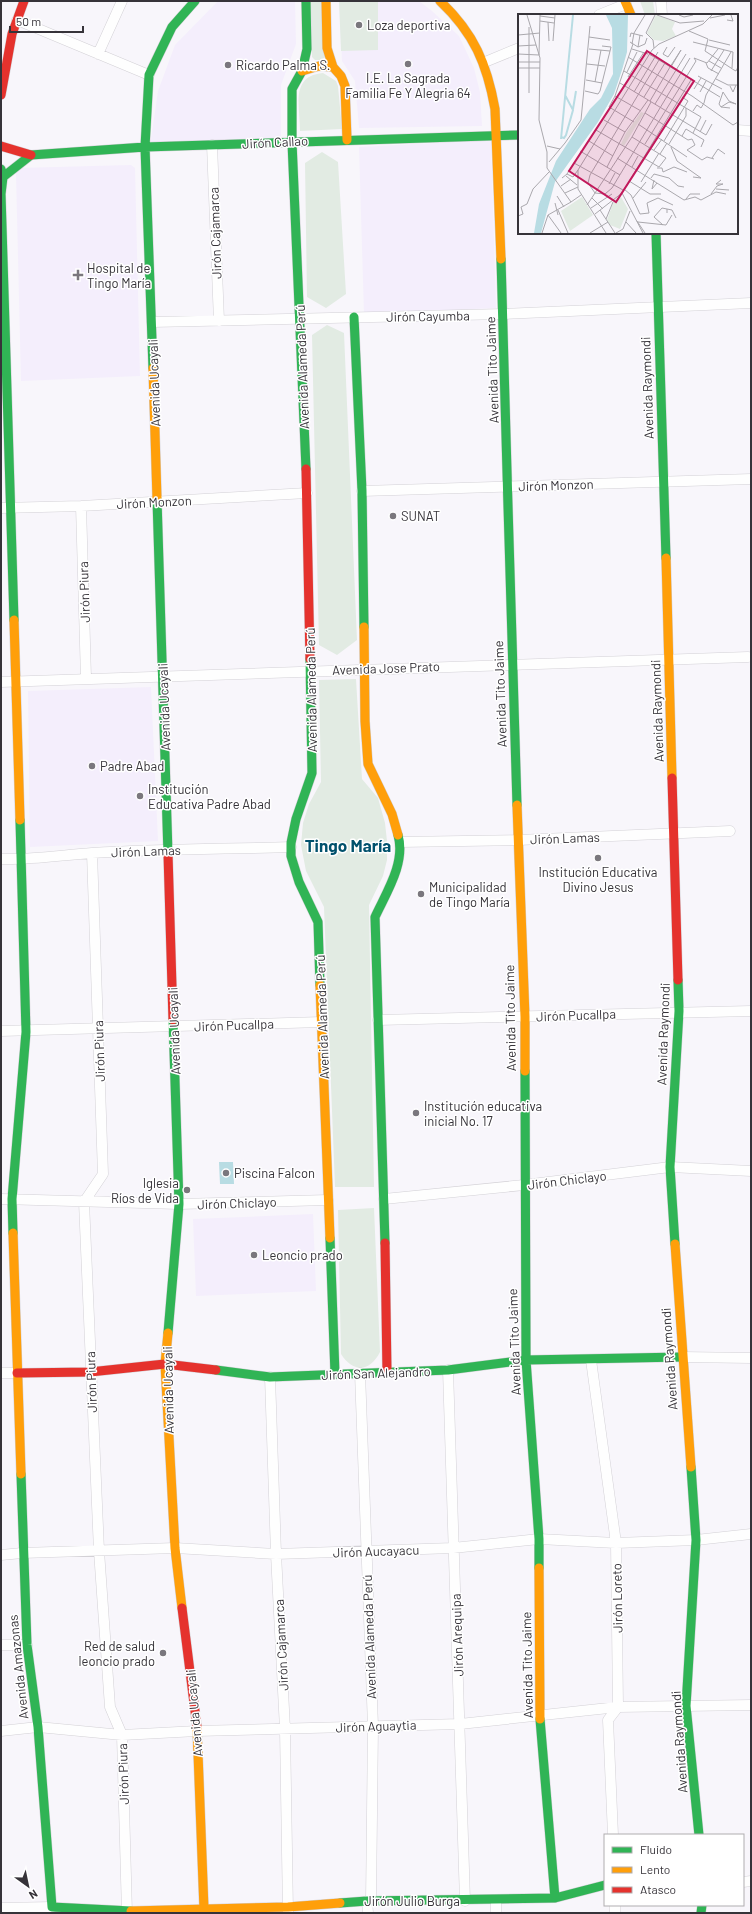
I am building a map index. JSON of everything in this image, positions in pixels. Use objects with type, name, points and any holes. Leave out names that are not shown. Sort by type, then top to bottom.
[{"type":"main road","points":[[1,95],[6,58],[24,1]]},
{"type":"main road","name":"Avenida Ucayali","points":[[195,1],[172,27],[162,45],[149,75],[145,118],[145,147],[158,502],[179,1204],[165,1364],[175,1548],[197,1731],[204,1911]]},
{"type":"main road","name":"Avenida Alameda Perú","points":[[306,1],[307,49],[302,71],[292,89],[292,142],[301,319],[307,493],[312,773],[296,813],[291,847],[295,872],[318,922],[335,1374]]},
{"type":"main road","points":[[326,1],[327,48],[333,67],[341,76],[345,86],[347,140]]},
{"type":"main road","name":"Avenida Tito Jaime","points":[[440,1],[453,8],[485,62],[491,82],[495,110],[504,314],[512,664],[525,1017],[524,1185],[526,1360],[539,1538],[540,1716],[555,1898]]},
{"type":"main road","points":[[626,2],[631,14]]},
{"type":"main road","points":[[302,71],[319,66],[333,67]]},
{"type":"main road","name":"Jirón Callao","points":[[1,146],[31,155],[145,147],[518,135]]},
{"type":"main road","points":[[2,173],[31,155]]},
{"type":"main road","name":"Avenida Amazonas","points":[[2,173],[1,194],[6,508],[15,681],[26,1032],[12,1199],[22,1553],[27,1645],[38,1727],[52,1907]]},
{"type":"main road","name":"Avenida Raymondi","points":[[656,234],[679,1012],[670,1167],[682,1357],[696,1540],[686,1706],[699,1834]]},
{"type":"main road","points":[[354,317],[362,491],[368,764],[392,814],[400,842],[396,872],[375,917],[384,1199],[387,1372]]},
{"type":"main road","name":"Jirón San Alejandro","points":[[17,1373],[90,1372],[165,1364],[270,1376],[448,1370],[526,1360],[591,1360],[682,1357]]},
{"type":"main road","name":"Jirón Julio Burga","points":[[52,1907],[127,1912],[288,1910],[371,1902],[555,1898],[604,1885]]},
{"type":"street","points":[[98,54],[122,1]]},
{"type":"street","points":[[661,1],[662,14]]},
{"type":"street","points":[[601,14],[626,2]]},
{"type":"street","points":[[17,20],[149,75]]},
{"type":"street","points":[[485,62],[518,48]]},
{"type":"street","points":[[738,130],[751,131]]},
{"type":"street","name":"Jirón Cajamarca","points":[[212,145],[219,321]]},
{"type":"street","name":"Jirón Cayumba","points":[[152,322],[504,314],[751,303]]},
{"type":"street","name":"Jirón Monzon","points":[[362,491],[751,479]]},
{"type":"street","name":"Jirón Monzon","points":[[6,508],[81,506],[307,493]]},
{"type":"street","name":"Jirón Piura","points":[[81,506],[86,678]]},
{"type":"street","name":"Avenida Jose Prato","points":[[1,682],[311,670],[748,657]]},
{"type":"street","name":"Jirón Lamas","points":[[400,842],[518,840],[730,831]]},
{"type":"street","name":"Jirón Lamas","points":[[1,858],[21,859],[92,853],[291,847]]},
{"type":"street","name":"Jirón Piura","points":[[92,853],[103,1174],[84,1202],[90,1372],[99,1551],[110,1707],[122,1735],[127,1912]]},
{"type":"street","name":"Jirón Pucallpa","points":[[378,1020],[751,1010]]},
{"type":"street","name":"Jirón Pucallpa","points":[[1,1031],[26,1032],[322,1022]]},
{"type":"street","name":"Jirón Chiclayo","points":[[384,1199],[524,1185],[670,1167],[751,1171]]},
{"type":"street","name":"Jirón Chiclayo","points":[[1,1200],[12,1199],[179,1204],[328,1200]]},
{"type":"street","name":"Jirón San Alejandro","points":[[682,1357],[751,1358]]},
{"type":"street","name":"Jirón Loreto","points":[[591,1360],[616,1543],[618,1707]]},
{"type":"street","name":"Jirón Arequipa","points":[[448,1370],[465,1901]]},
{"type":"street","name":"Jirón San Alejandro","points":[[1,1373],[17,1373]]},
{"type":"street","name":"Avenida Alameda Perú","points":[[360,1373],[373,1726],[371,1902],[368,1913]]},
{"type":"street","name":"Jirón Cajamarca","points":[[270,1376],[276,1554],[285,1729],[288,1910]]},
{"type":"street","name":"Jirón Aucayacu","points":[[1,1555],[175,1548],[276,1554],[454,1548],[539,1538],[616,1543],[696,1540],[751,1534]]},
{"type":"street","points":[[1,1645],[27,1645]]},
{"type":"street","name":"Jirón Aguaytia","points":[[1,1731],[38,1727],[122,1735],[197,1731],[460,1724],[618,1707],[751,1705]]},
{"type":"street","points":[[613,1834],[608,1720],[618,1707]]},
{"type":"street","points":[[496,1900],[496,1913]]},
{"type":"street","name":"Avenida Alameda Perú","points":[[371,1902],[375,1913]]},
{"type":"street","name":"Jirón Julio Burga","points":[[1,1908],[52,1907]]},
{"type":"shaded area","name":"Ricardo Palma S.","points":[[218,1],[295,1],[296,44],[281,85],[281,140],[150,146],[158,91],[175,45]]},
{"type":"shaded area","points":[[311,1],[323,1],[325,57],[322,60],[315,60],[312,57]]},
{"type":"shaded area","name":"I.E. La Sagrada Familia Fe Y Alegria 64","points":[[339,1],[419,1],[432,11],[459,36],[474,68],[480,92],[482,126],[359,128],[355,81],[342,61]]},
{"type":"shaded area","name":"Loza deportiva","points":[[339,1],[378,1],[378,50],[341,51]]},
{"type":"shaded area","points":[[640,1],[653,1],[655,14],[645,14]]},
{"type":"shaded area","points":[[323,73],[336,81],[338,86],[342,129],[300,131],[299,94],[301,86],[305,80],[313,75]]},
{"type":"shaded area","points":[[491,140],[496,308],[364,314],[359,147]]},
{"type":"shaded area","points":[[322,152],[338,162],[346,294],[326,308],[307,297],[305,163]]},
{"type":"shaded area","name":"Hospital de Tingo María","points":[[131,165],[135,168],[140,376],[21,381],[16,174],[18,168]]},
{"type":"shaded area","points":[[327,325],[344,333],[357,640],[337,655],[319,645],[312,335]]},
{"type":"shaded area","points":[[356,679],[362,779],[378,798],[385,823],[387,841],[387,860],[383,876],[369,905],[374,1187],[335,1187],[324,907],[306,871],[301,845],[303,823],[309,804],[321,782],[319,680]]},
{"type":"shaded area","name":"Padre Abad","points":[[151,687],[158,841],[30,847],[28,691]]},
{"type":"shaded area","points":[[374,1208],[380,1352],[376,1359],[361,1368],[351,1365],[341,1354],[338,1210]]},
{"type":"shaded area","name":"Leoncio prado","points":[[313,1214],[316,1291],[196,1296],[193,1219]]},
{"type":"water","name":"Piscina Falcon","points":[[219,1162],[233,1162],[234,1184],[220,1184]]},
{"type":"traffic: fast","points":[[153,368],[145,147],[149,75],[172,27],[195,1]]},
{"type":"traffic: fast","points":[[306,1],[307,49],[302,71],[292,89],[292,142],[306,469]]},
{"type":"traffic: fast","points":[[3,177],[31,155],[145,147],[518,135]]},
{"type":"traffic: fast","points":[[1,169],[3,177],[1,194],[14,620]]},
{"type":"traffic: fast","points":[[656,234],[666,558]]},
{"type":"traffic: fast","points":[[501,259],[517,805]]},
{"type":"traffic: fast","points":[[354,317],[362,491],[364,627]]},
{"type":"traffic: fast","points":[[157,499],[168,854]]},
{"type":"traffic: fast","points":[[310,659],[312,773],[296,819],[291,843],[291,856],[299,882],[318,922],[320,985]]},
{"type":"traffic: fast","points":[[13,1233],[12,1199],[26,1032],[20,820]]},
{"type":"traffic: fast","points":[[385,1243],[375,917],[394,878],[400,846],[398,835]]},
{"type":"traffic: fast","points":[[675,1244],[670,1167],[679,1011],[678,980]]},
{"type":"traffic: fast","points":[[168,1333],[179,1204],[173,1020]]},
{"type":"traffic: fast","points":[[525,1071],[526,1360],[539,1539],[539,1568]]},
{"type":"traffic: fast","points":[[330,1238],[335,1374]]},
{"type":"traffic: fast","points":[[216,1370],[270,1377],[448,1370],[526,1360],[682,1357]]},
{"type":"traffic: fast","points":[[691,1467],[696,1540],[686,1706],[699,1834]]},
{"type":"traffic: fast","points":[[21,1474],[27,1645],[38,1727],[52,1907],[131,1911]]},
{"type":"traffic: fast","points":[[540,1719],[555,1898],[604,1885]]},
{"type":"traffic: fast","points":[[340,1903],[367,1901],[555,1898]]},
{"type":"traffic: fast","points":[[701,1913],[702,1906]]},
{"type":"traffic: slow","points":[[326,1],[327,48],[333,67],[341,76],[345,86],[347,140]]},
{"type":"traffic: slow","points":[[440,1],[452,13],[470,37],[483,63],[492,93],[495,109],[501,259]]},
{"type":"traffic: slow","points":[[625,1],[631,14]]},
{"type":"traffic: slow","points":[[302,71],[319,66],[333,67]]},
{"type":"traffic: slow","points":[[153,368],[157,499]]},
{"type":"traffic: slow","points":[[666,558],[672,778]]},
{"type":"traffic: slow","points":[[14,620],[20,820]]},
{"type":"traffic: slow","points":[[364,627],[365,721],[368,764],[392,814],[398,835]]},
{"type":"traffic: slow","points":[[517,805],[525,1017],[525,1071]]},
{"type":"traffic: slow","points":[[320,985],[330,1238]]},
{"type":"traffic: slow","points":[[13,1233],[21,1474]]},
{"type":"traffic: slow","points":[[675,1244],[691,1467]]},
{"type":"traffic: slow","points":[[168,1333],[165,1364],[175,1548],[182,1608]]},
{"type":"traffic: slow","points":[[539,1568],[540,1719]]},
{"type":"traffic: slow","points":[[197,1727],[204,1909]]},
{"type":"traffic: slow","points":[[131,1911],[288,1907],[340,1903]]},
{"type":"traffic: jam","points":[[1,95],[12,34],[24,1]]},
{"type":"traffic: jam","points":[[1,146],[31,155]]},
{"type":"traffic: jam","points":[[306,469],[310,659]]},
{"type":"traffic: jam","points":[[672,778],[678,980]]},
{"type":"traffic: jam","points":[[168,854],[173,1020]]},
{"type":"traffic: jam","points":[[385,1243],[387,1372]]},
{"type":"traffic: jam","points":[[17,1373],[90,1372],[165,1364],[216,1370]]},
{"type":"traffic: jam","points":[[182,1608],[197,1727]]},
{"type":"place","name":"Loza deportiva","points":[[359,25]]},
{"type":"place","name":"I.E. La Sagrada Familia Fe Y Alegria 64","points":[[408,64]]},
{"type":"place","name":"Ricardo Palma S.","points":[[228,65]]},
{"type":"place","name":"Hospital de Tingo María","points":[[78,275]]},
{"type":"place","name":"SUNAT","points":[[393,516]]},
{"type":"place","name":"Padre Abad","points":[[92,766]]},
{"type":"place","name":"Institución Educativa Padre Abad","points":[[140,796]]},
{"type":"place","name":"Institución Educativa Divino Jesus","points":[[598,858]]},
{"type":"place","name":"Municipalidad de Tingo María","points":[[421,894]]},
{"type":"place","name":"Institución educativa inicial No. 17","points":[[416,1113]]},
{"type":"place","name":"Piscina Falcon","points":[[226,1173]]},
{"type":"place","name":"Iglesia Ríos de Vida","points":[[187,1190]]},
{"type":"place","name":"Leoncio prado","points":[[254,1255]]},
{"type":"place","name":"Red de salud leoncio prado","points":[[163,1653]]},
{"type":"district","name":"Tingo María","points":[[348,845]]}]
